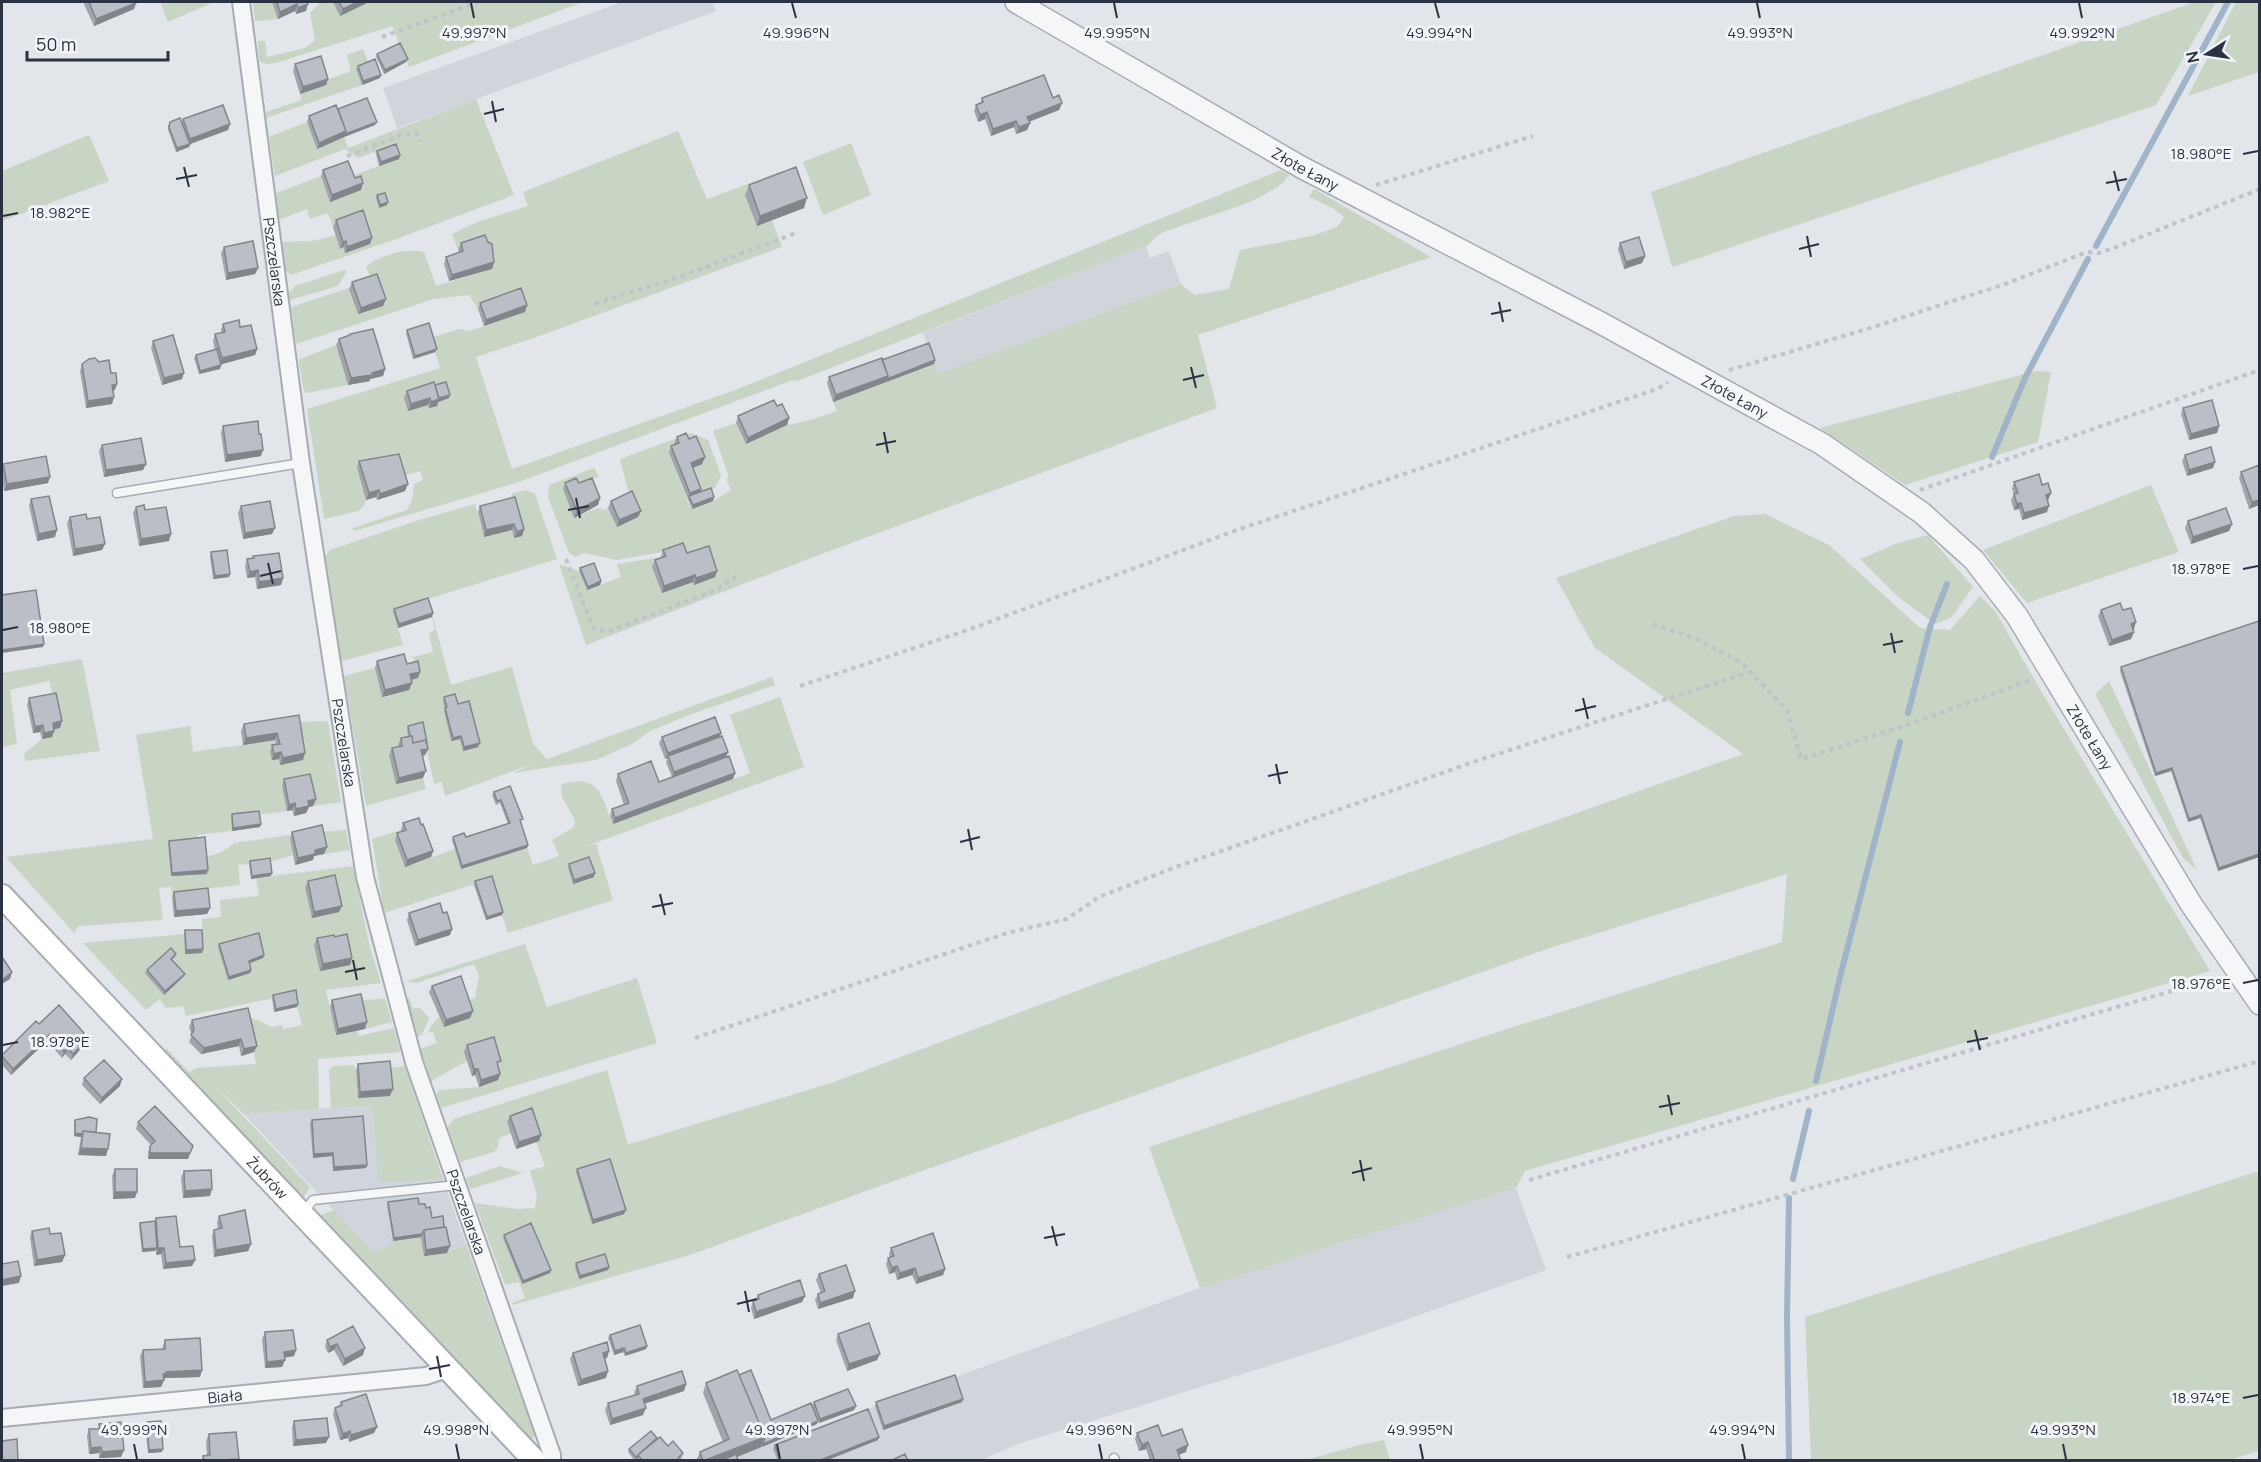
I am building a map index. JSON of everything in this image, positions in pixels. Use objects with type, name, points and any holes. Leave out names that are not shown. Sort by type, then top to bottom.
[{"type":"main road","name":"Żubrów","points":[[2,896],[534,1461]]},
{"type":"street","name":"Pszczelarska","points":[[241,2],[301,463],[365,877],[412,1057],[552,1455],[552,1461]]},
{"type":"street","name":"Złote Łany","points":[[1016,2],[1291,162],[1589,316],[1822,444],[1941,529],[1974,560],[2017,616],[2185,894],[2259,1004]]},
{"type":"street","name":"Biała","points":[[2,1418],[426,1376],[447,1369]]},
{"type":"lane","points":[[117,493],[301,463]]},
{"type":"lane","points":[[302,1213],[312,1200],[457,1185]]},
{"type":"path","points":[[382,37],[478,2]]},
{"type":"path","points":[[347,156],[399,136],[416,133],[421,141]]},
{"type":"path","points":[[1358,197],[1377,185],[1533,136]]},
{"type":"path","points":[[1707,382],[1739,366],[1870,328],[2005,284],[2087,252],[2099,253],[2114,248],[2259,189]]},
{"type":"path","points":[[595,304],[687,274],[796,233]]},
{"type":"path","points":[[800,686],[965,630],[1237,530],[1657,389],[1672,379],[1680,367]]},
{"type":"path","points":[[1900,498],[2259,370]]},
{"type":"path","points":[[566,559],[593,627],[607,632],[718,589],[740,574]]},
{"type":"path","points":[[1653,624],[1697,639],[1743,664],[1787,710],[1801,759],[1904,726],[2051,672]]},
{"type":"path","points":[[695,1038],[1007,933],[1067,919],[1099,897],[1176,867],[1462,766],[1750,672]]},
{"type":"path","points":[[1529,1180],[2236,972]]},
{"type":"path","points":[[1567,1257],[2259,1061]]},
{"type":"shaded area","points":[[622,2],[712,2],[716,11],[397,128],[383,88]]},
{"type":"shaded area","points":[[1146,246],[1150,258],[1169,251],[1181,284],[938,375],[923,333]]},
{"type":"shaded area","points":[[416,1102],[455,1214],[529,1420],[244,1114]]},
{"type":"shaded area","points":[[1516,1188],[1546,1270],[1335,1345],[1018,1444],[981,1460],[727,1460],[1200,1288]]},
{"type":"green space","points":[[160,2],[214,2],[168,22]]},
{"type":"green space","points":[[253,2],[272,2],[278,19],[255,21]]},
{"type":"green space","points":[[321,2],[333,2],[341,15],[369,2],[583,2],[409,67],[392,26],[276,63],[265,64],[259,61],[258,41],[265,41],[267,57],[305,48],[315,40],[310,13]]},
{"type":"green space","points":[[2195,2],[2216,2],[2156,105],[1672,267],[1651,192]]},
{"type":"green space","points":[[2236,2],[2259,2],[2259,72],[2188,96]]},
{"type":"green space","points":[[363,49],[369,64],[356,69],[362,85],[266,118],[266,112],[302,100],[300,94],[325,85],[324,81],[351,71],[347,55]]},
{"type":"green space","points":[[476,99],[514,195],[291,275],[285,270],[281,242],[312,241],[336,235],[340,248],[343,247],[345,253],[361,217],[333,227],[328,213],[310,219],[307,209],[278,220],[274,194],[321,176],[358,183],[355,175],[399,158],[395,148],[358,158],[345,149],[275,176],[269,137],[307,122],[317,149],[344,137],[348,148]]},
{"type":"green space","points":[[678,131],[707,199],[779,172],[781,181],[757,226],[772,220],[782,247],[476,357],[512,469],[738,389],[1281,170],[1289,175],[1283,183],[1250,202],[1161,233],[1146,246],[797,381],[793,380],[516,483],[354,531],[353,528],[407,510],[412,500],[414,484],[423,480],[420,471],[401,477],[366,500],[358,511],[324,519],[307,409],[440,368],[431,338],[459,329],[470,331],[525,312],[519,295],[478,309],[469,295],[434,299],[296,344],[291,307],[349,288],[358,314],[383,306],[366,267],[378,259],[402,252],[424,252],[436,286],[492,269],[458,250],[452,234],[477,222],[528,206],[523,192]]},
{"type":"green space","points":[[89,135],[109,181],[2,221],[2,171]]},
{"type":"green space","points":[[851,143],[871,195],[823,215],[803,162]]},
{"type":"green space","points":[[1314,189],[1431,257],[1198,335],[1217,408],[816,556],[586,645],[559,564],[579,571],[587,590],[621,577],[617,564],[661,557],[664,563],[662,593],[693,582],[681,549],[617,560],[585,553],[575,557],[569,553],[548,497],[549,485],[594,468],[599,477],[574,484],[574,517],[600,507],[602,511],[608,508],[617,527],[638,517],[630,498],[620,459],[691,433],[708,440],[721,475],[715,488],[699,495],[677,450],[669,453],[691,509],[713,501],[731,490],[713,431],[736,423],[746,444],[787,425],[837,411],[833,402],[934,364],[938,374],[1181,284],[1195,295],[1229,289],[1240,250],[1312,236],[1337,227],[1344,217],[1333,208],[1309,197]]},
{"type":"green space","points":[[347,271],[338,286],[290,300],[289,293],[295,286]]},
{"type":"green space","points":[[336,345],[348,385],[306,393],[300,359]]},
{"type":"green space","points":[[2036,371],[2051,372],[2038,442],[1905,485],[1820,428]]},
{"type":"green space","points":[[2151,485],[2179,552],[2027,603],[1983,550]]},
{"type":"green space","points":[[526,490],[535,494],[557,559],[428,599],[451,685],[512,667],[533,744],[547,759],[772,677],[775,685],[650,731],[632,744],[596,760],[513,773],[538,762],[445,796],[442,782],[434,784],[426,746],[407,729],[409,742],[400,752],[397,784],[423,778],[426,789],[366,806],[344,676],[375,668],[382,697],[407,681],[418,678],[413,657],[433,652],[429,633],[435,630],[432,617],[393,612],[403,645],[341,661],[325,557],[330,550],[475,504],[484,537],[512,530],[514,538],[522,535],[511,494]],"holes":[[[445,711],[478,747],[460,739],[451,741]]]},
{"type":"green space","points":[[1765,514],[1829,545],[1920,628],[1950,630],[1980,596],[1995,611],[2210,971],[1525,1171],[1516,1188],[1200,1288],[1149,1147],[1479,1038],[1782,942],[1787,874],[1550,948],[690,1255],[512,1305],[525,1298],[519,1282],[505,1285],[475,1203],[516,1209],[535,1208],[537,1195],[530,1171],[545,1166],[536,1142],[538,1141],[507,1122],[511,1134],[501,1137],[494,1152],[460,1162],[448,1127],[454,1119],[607,1070],[628,1144],[640,1141],[834,1082],[1098,983],[1743,754],[1595,648],[1556,578],[1734,516]]},
{"type":"green space","points":[[1928,535],[1973,587],[1951,618],[1935,624],[1898,597],[1860,559],[1898,543]]},
{"type":"green space","points":[[82,659],[100,751],[25,761],[24,754],[42,739],[54,699],[49,681],[10,690],[17,744],[2,747],[2,673]]},
{"type":"green space","points":[[2109,681],[2197,870],[2183,858],[2095,694]]},
{"type":"green space","points":[[780,697],[804,767],[584,847],[596,844],[613,900],[508,933],[490,879],[384,913],[372,839],[401,830],[405,867],[455,849],[461,869],[527,848],[533,865],[559,856],[552,840],[574,827],[575,820],[562,797],[561,784],[584,782],[592,784],[601,796],[613,824],[750,773],[730,715]]},
{"type":"green space","points":[[328,721],[341,802],[313,806],[308,780],[287,811],[231,818],[232,831],[197,835],[197,841],[171,876],[206,874],[205,856],[221,852],[234,843],[290,835],[293,855],[269,862],[238,865],[240,885],[205,889],[206,895],[172,898],[171,887],[159,888],[163,920],[79,926],[74,933],[6,857],[153,839],[136,735],[190,726],[193,752],[275,740],[281,765],[296,722]]},
{"type":"green space","points":[[346,830],[350,850],[324,854],[320,832]]},
{"type":"green space","points":[[353,866],[369,944],[381,983],[326,990],[336,1035],[357,1031],[359,1036],[394,1028],[400,1052],[318,1059],[319,1109],[244,1114],[213,1084],[310,1187],[302,1200],[165,1051],[166,1048],[189,1072],[197,1068],[256,1064],[246,1015],[272,1027],[282,1025],[283,1029],[302,1025],[294,994],[186,1016],[183,1006],[166,1008],[160,999],[146,1010],[83,943],[184,934],[185,953],[202,953],[202,919],[221,917],[220,900],[259,896],[256,878]]},
{"type":"green space","points":[[525,944],[547,1007],[637,978],[657,1043],[441,1108],[436,1094],[440,1090],[479,1087],[498,1080],[495,1069],[499,1067],[467,1061],[431,1081],[420,1049],[437,1043],[433,1032],[428,1033],[435,1021],[454,1007],[475,998],[479,976],[474,964],[416,983],[407,981]]},
{"type":"green space","points":[[385,998],[392,1022],[365,1029],[359,1001]]},
{"type":"green space","points":[[409,998],[413,1009],[419,1007],[429,1018],[422,1035],[416,1037],[404,1000]]},
{"type":"green space","points":[[353,1065],[356,1070],[359,1098],[390,1096],[388,1068],[405,1066],[443,1179],[378,1182],[373,1106],[331,1108],[329,1070],[333,1066]]},
{"type":"green space","points":[[500,1166],[523,1173],[470,1189],[466,1178]]},
{"type":"green space","points":[[2259,1171],[2259,1451],[2229,1460],[1811,1460],[1805,1317]]},
{"type":"green space","points":[[334,1210],[373,1252],[388,1248],[393,1241],[421,1237],[424,1256],[447,1253],[466,1244],[529,1420],[537,1431],[530,1443],[318,1216]]},
{"type":"green space","points":[[1384,1440],[1390,1460],[1306,1460],[1359,1445]]},
{"type":"building","points":[[89,2],[136,2],[136,3],[96,19]]},
{"type":"building","points":[[277,2],[307,2],[308,4],[298,8],[297,4],[280,12]]},
{"type":"building","points":[[339,2],[358,2],[343,9]]},
{"type":"building","points":[[400,43],[408,59],[385,70],[377,54]]},
{"type":"building","points":[[321,56],[328,79],[303,87],[295,64]]},
{"type":"building","points":[[375,59],[381,75],[363,81],[358,66]]},
{"type":"building","points":[[1044,75],[1053,98],[1059,95],[1062,103],[1027,117],[1030,123],[1019,127],[1016,121],[993,129],[987,112],[980,115],[976,105],[983,102],[982,98]]},
{"type":"building","points":[[367,98],[377,122],[345,134],[338,109]]},
{"type":"building","points":[[223,105],[230,124],[190,139],[183,119]]},
{"type":"building","points":[[336,105],[346,131],[319,143],[309,116]]},
{"type":"building","points":[[180,118],[190,144],[177,148],[169,127],[170,122]]},
{"type":"building","points":[[396,144],[400,155],[381,162],[377,151]]},
{"type":"building","points":[[348,161],[355,178],[361,176],[363,183],[332,195],[323,170]]},
{"type":"building","points":[[796,167],[807,198],[760,216],[749,185]]},
{"type":"building","points":[[385,193],[388,202],[380,205],[377,195]]},
{"type":"building","points":[[363,210],[372,238],[347,247],[346,241],[343,242],[336,220]]},
{"type":"building","points":[[485,235],[488,242],[492,244],[494,262],[452,275],[446,257],[463,251],[461,243]]},
{"type":"building","points":[[1639,237],[1645,256],[1626,262],[1620,243]]},
{"type":"building","points":[[253,241],[258,268],[228,273],[224,247]]},
{"type":"building","points":[[377,274],[386,299],[361,308],[352,282]]},
{"type":"building","points":[[521,288],[527,305],[486,320],[480,303]]},
{"type":"building","points":[[239,320],[240,327],[251,325],[257,349],[222,358],[215,334],[225,332],[223,324]]},
{"type":"building","points":[[429,323],[437,349],[415,356],[407,330]]},
{"type":"building","points":[[373,329],[385,369],[372,373],[372,375],[351,378],[339,339]]},
{"type":"building","points":[[173,335],[184,373],[164,378],[153,341]]},
{"type":"building","points":[[929,343],[935,360],[887,379],[882,360]]},
{"type":"building","points":[[217,349],[221,365],[200,371],[196,355]]},
{"type":"building","points":[[95,358],[99,362],[109,360],[111,373],[116,373],[117,384],[112,385],[114,397],[88,401],[82,364]]},
{"type":"building","points":[[882,358],[888,376],[836,395],[829,377]]},
{"type":"building","points":[[434,382],[439,399],[431,402],[430,398],[411,404],[407,391]]},
{"type":"building","points":[[446,382],[450,395],[439,398],[435,385]]},
{"type":"building","points":[[774,400],[777,406],[782,404],[789,418],[748,438],[738,416]]},
{"type":"building","points":[[2212,400],[2219,426],[2191,434],[2183,408]]},
{"type":"building","points":[[258,421],[263,450],[227,455],[223,426]]},
{"type":"building","points":[[686,433],[689,439],[696,436],[705,457],[691,463],[701,489],[690,493],[671,446],[679,443],[677,437]]},
{"type":"building","points":[[141,438],[146,464],[106,470],[102,445]]},
{"type":"building","points":[[2211,447],[2215,462],[2189,470],[2185,455]]},
{"type":"building","points":[[399,454],[408,484],[380,494],[379,490],[369,493],[359,461]]},
{"type":"building","points":[[46,456],[50,477],[7,484],[3,464]]},
{"type":"building","points":[[2259,465],[2259,500],[2252,502],[2241,472]]},
{"type":"building","points":[[2039,474],[2042,485],[2048,483],[2051,493],[2046,495],[2049,506],[2024,513],[2021,503],[2017,504],[2014,494],[2018,493],[2014,482]]},
{"type":"building","points":[[576,478],[579,483],[592,478],[600,498],[577,511],[565,483]]},
{"type":"building","points":[[711,488],[714,497],[693,505],[689,496]]},
{"type":"building","points":[[632,491],[641,511],[619,520],[611,501]]},
{"type":"building","points":[[49,496],[57,530],[39,534],[31,499]]},
{"type":"building","points":[[515,497],[524,529],[517,532],[514,524],[486,530],[480,506]]},
{"type":"building","points":[[270,501],[275,528],[245,533],[241,506]]},
{"type":"building","points":[[144,505],[145,510],[166,507],[171,534],[141,539],[136,507]]},
{"type":"building","points":[[2226,508],[2232,524],[2193,537],[2188,521]]},
{"type":"building","points":[[86,514],[87,519],[100,517],[105,544],[75,549],[70,517]]},
{"type":"building","points":[[683,543],[687,553],[709,546],[717,571],[696,578],[695,575],[664,586],[655,560],[666,556],[663,550]]},
{"type":"building","points":[[227,550],[230,574],[215,576],[211,552]]},
{"type":"building","points":[[279,553],[283,578],[259,582],[258,570],[250,572],[247,559],[254,558],[253,556]]},
{"type":"building","points":[[594,563],[601,581],[588,587],[580,568]]},
{"type":"building","points":[[36,590],[44,644],[2,650],[2,595]]},
{"type":"building","points":[[428,598],[433,613],[399,624],[394,609]]},
{"type":"building","points":[[2120,603],[2123,610],[2131,608],[2136,622],[2131,624],[2134,632],[2112,640],[2101,610]]},
{"type":"building","points":[[2259,621],[2259,854],[2219,868],[2201,815],[2189,819],[2172,768],[2156,773],[2121,667]]},
{"type":"building","points":[[404,654],[407,664],[418,661],[420,672],[410,674],[412,683],[385,690],[377,661]]},
{"type":"building","points":[[56,693],[62,721],[53,723],[54,731],[44,733],[43,725],[35,727],[29,698]]},
{"type":"building","points":[[455,694],[458,704],[469,701],[480,743],[464,747],[461,736],[453,738],[444,697]]},
{"type":"building","points":[[299,715],[305,753],[283,758],[281,752],[274,754],[272,745],[280,744],[277,733],[246,738],[244,724]]},
{"type":"building","points":[[715,717],[721,733],[668,753],[662,737]]},
{"type":"building","points":[[423,722],[427,743],[426,740],[413,743],[408,726]]},
{"type":"building","points":[[412,736],[413,743],[426,740],[428,749],[421,750],[426,771],[399,778],[392,748],[402,746],[401,738]]},
{"type":"building","points":[[722,736],[728,752],[674,772],[668,756]]},
{"type":"building","points":[[729,756],[735,773],[615,818],[612,809],[629,803],[618,774],[651,761],[659,782]]},
{"type":"building","points":[[310,774],[316,799],[308,801],[309,806],[296,809],[295,803],[289,805],[284,779]]},
{"type":"building","points":[[510,786],[523,819],[520,820],[528,845],[462,866],[453,837],[464,833],[466,837],[510,823],[501,800],[497,801],[494,792]]},
{"type":"building","points":[[259,811],[261,824],[233,828],[232,814]]},
{"type":"building","points":[[419,818],[433,851],[407,860],[397,833],[406,830],[403,823]]},
{"type":"building","points":[[322,825],[327,847],[315,850],[315,854],[298,858],[292,832]]},
{"type":"building","points":[[205,837],[208,870],[172,873],[169,841]]},
{"type":"building","points":[[589,857],[595,873],[574,880],[569,864]]},
{"type":"building","points":[[270,858],[272,873],[252,876],[250,861]]},
{"type":"building","points":[[335,875],[342,906],[314,912],[308,881]]},
{"type":"building","points":[[492,876],[503,912],[487,917],[475,881]]},
{"type":"building","points":[[208,888],[210,908],[176,911],[174,892]]},
{"type":"building","points":[[440,903],[443,913],[447,912],[452,929],[418,940],[409,913]]},
{"type":"building","points":[[185,930],[202,930],[203,949],[186,950]]},
{"type":"building","points":[[259,933],[264,955],[249,961],[251,970],[229,977],[219,944]]},
{"type":"building","points":[[347,934],[352,958],[323,964],[317,938]]},
{"type":"building","points":[[171,948],[176,954],[171,959],[185,974],[165,991],[147,970]]},
{"type":"building","points":[[2,957],[12,972],[2,980]]},
{"type":"building","points":[[461,976],[473,1011],[446,1020],[432,986]]},
{"type":"building","points":[[296,990],[298,1004],[276,1009],[273,995]]},
{"type":"building","points":[[361,994],[367,1022],[338,1029],[332,1000]]},
{"type":"building","points":[[59,1005],[84,1033],[77,1040],[82,1045],[73,1054],[68,1048],[64,1051],[49,1035],[13,1069],[2,1055],[36,1021],[39,1024]]},
{"type":"building","points":[[248,1008],[257,1046],[244,1049],[241,1039],[204,1048],[191,1035],[194,1030],[192,1020]]},
{"type":"building","points":[[494,1037],[501,1061],[497,1062],[500,1074],[481,1080],[478,1069],[474,1069],[467,1045]]},
{"type":"building","points":[[104,1060],[122,1079],[102,1098],[84,1078]]},
{"type":"building","points":[[390,1061],[393,1089],[360,1092],[358,1064]]},
{"type":"building","points":[[155,1106],[193,1146],[190,1153],[150,1153],[150,1146],[155,1141],[138,1122]]},
{"type":"building","points":[[532,1108],[541,1135],[519,1142],[510,1116]]},
{"type":"building","points":[[363,1116],[367,1165],[334,1167],[333,1153],[314,1154],[312,1120]]},
{"type":"building","points":[[89,1117],[97,1119],[96,1132],[75,1133],[75,1120]]},
{"type":"building","points":[[83,1131],[110,1134],[108,1149],[81,1148]]},
{"type":"building","points":[[610,1159],[626,1210],[593,1220],[577,1169]]},
{"type":"building","points":[[115,1169],[137,1169],[137,1192],[115,1192]]},
{"type":"building","points":[[211,1170],[212,1189],[185,1191],[184,1171]]},
{"type":"building","points":[[418,1198],[419,1204],[425,1204],[426,1208],[430,1207],[432,1218],[443,1216],[444,1227],[424,1230],[422,1234],[394,1238],[388,1202]]},
{"type":"building","points":[[245,1210],[251,1244],[216,1250],[214,1230],[222,1228],[219,1216]]},
{"type":"building","points":[[176,1216],[180,1247],[193,1246],[195,1260],[166,1263],[164,1248],[158,1248],[156,1218]]},
{"type":"building","points":[[155,1221],[157,1248],[143,1249],[140,1223]]},
{"type":"building","points":[[531,1223],[551,1270],[523,1281],[504,1235]]},
{"type":"building","points":[[446,1227],[450,1246],[426,1250],[424,1230]]},
{"type":"building","points":[[49,1228],[50,1234],[61,1233],[65,1255],[37,1260],[32,1231]]},
{"type":"building","points":[[933,1233],[945,1269],[918,1278],[915,1268],[900,1273],[897,1266],[892,1268],[888,1258],[894,1256],[891,1248]]},
{"type":"building","points":[[605,1254],[609,1267],[580,1276],[576,1263]]},
{"type":"building","points":[[18,1261],[21,1276],[2,1280],[2,1264]]},
{"type":"building","points":[[846,1265],[855,1291],[820,1303],[818,1294],[825,1291],[819,1274]]},
{"type":"building","points":[[800,1280],[805,1296],[756,1312],[753,1301],[759,1299],[758,1295]]},
{"type":"building","points":[[869,1323],[880,1354],[849,1364],[838,1334]]},
{"type":"building","points":[[640,1325],[647,1346],[626,1353],[624,1348],[615,1351],[610,1335]]},
{"type":"building","points":[[353,1326],[365,1348],[345,1359],[337,1344],[330,1347],[327,1340]]},
{"type":"building","points":[[293,1330],[296,1350],[284,1352],[285,1360],[267,1362],[265,1332]]},
{"type":"building","points":[[200,1338],[202,1370],[166,1372],[163,1374],[164,1380],[145,1382],[143,1350],[165,1349],[165,1340]]},
{"type":"building","points":[[607,1342],[609,1351],[603,1353],[608,1371],[581,1380],[573,1353]]},
{"type":"building","points":[[737,1370],[765,1437],[703,1461],[700,1452],[729,1439],[706,1383]]},
{"type":"building","points":[[751,1370],[771,1420],[811,1403],[818,1421],[763,1444],[765,1437],[739,1375]]},
{"type":"building","points":[[682,1371],[686,1384],[643,1399],[646,1408],[612,1419],[608,1403],[639,1394],[637,1386]]},
{"type":"building","points":[[955,1375],[963,1399],[884,1426],[876,1402]]},
{"type":"building","points":[[848,1389],[856,1406],[820,1419],[814,1402]]},
{"type":"building","points":[[366,1394],[377,1427],[351,1435],[350,1431],[343,1434],[335,1408],[342,1405],[341,1402]]},
{"type":"building","points":[[868,1409],[879,1437],[818,1461],[780,1461],[775,1445]]},
{"type":"building","points":[[327,1418],[329,1437],[296,1440],[294,1421]]},
{"type":"building","points":[[161,1421],[163,1449],[149,1450],[147,1422]]},
{"type":"building","points":[[121,1422],[124,1450],[102,1452],[101,1447],[91,1448],[89,1429],[100,1429],[99,1424]]},
{"type":"building","points":[[1158,1425],[1162,1436],[1182,1429],[1188,1445],[1177,1450],[1181,1461],[1155,1461],[1148,1442],[1142,1445],[1137,1433]]},
{"type":"building","points":[[651,1431],[657,1438],[637,1458],[629,1449]]},
{"type":"building","points":[[236,1432],[239,1459],[204,1461],[203,1456],[210,1455],[209,1434]]},
{"type":"building","points":[[660,1437],[668,1446],[673,1441],[683,1453],[678,1458],[679,1461],[643,1461],[638,1455]]},
{"type":"building","points":[[17,1439],[18,1461],[2,1461],[2,1441]]},
{"type":"building","points":[[736,1454],[738,1461],[720,1461]]},
{"type":"building","points":[[905,1454],[908,1461],[890,1461]]},
{"type":"waterway","points":[[2096,246],[2228,2]]},
{"type":"waterway","points":[[1992,457],[2025,378],[2088,259]]},
{"type":"waterway","points":[[1908,713],[1930,627],[1947,584]]},
{"type":"waterway","points":[[1816,1081],[1900,742]]},
{"type":"waterway","points":[[1793,1179],[1809,1111]]},
{"type":"waterway","points":[[1789,1198],[1787,1318],[1789,1460]]}]
